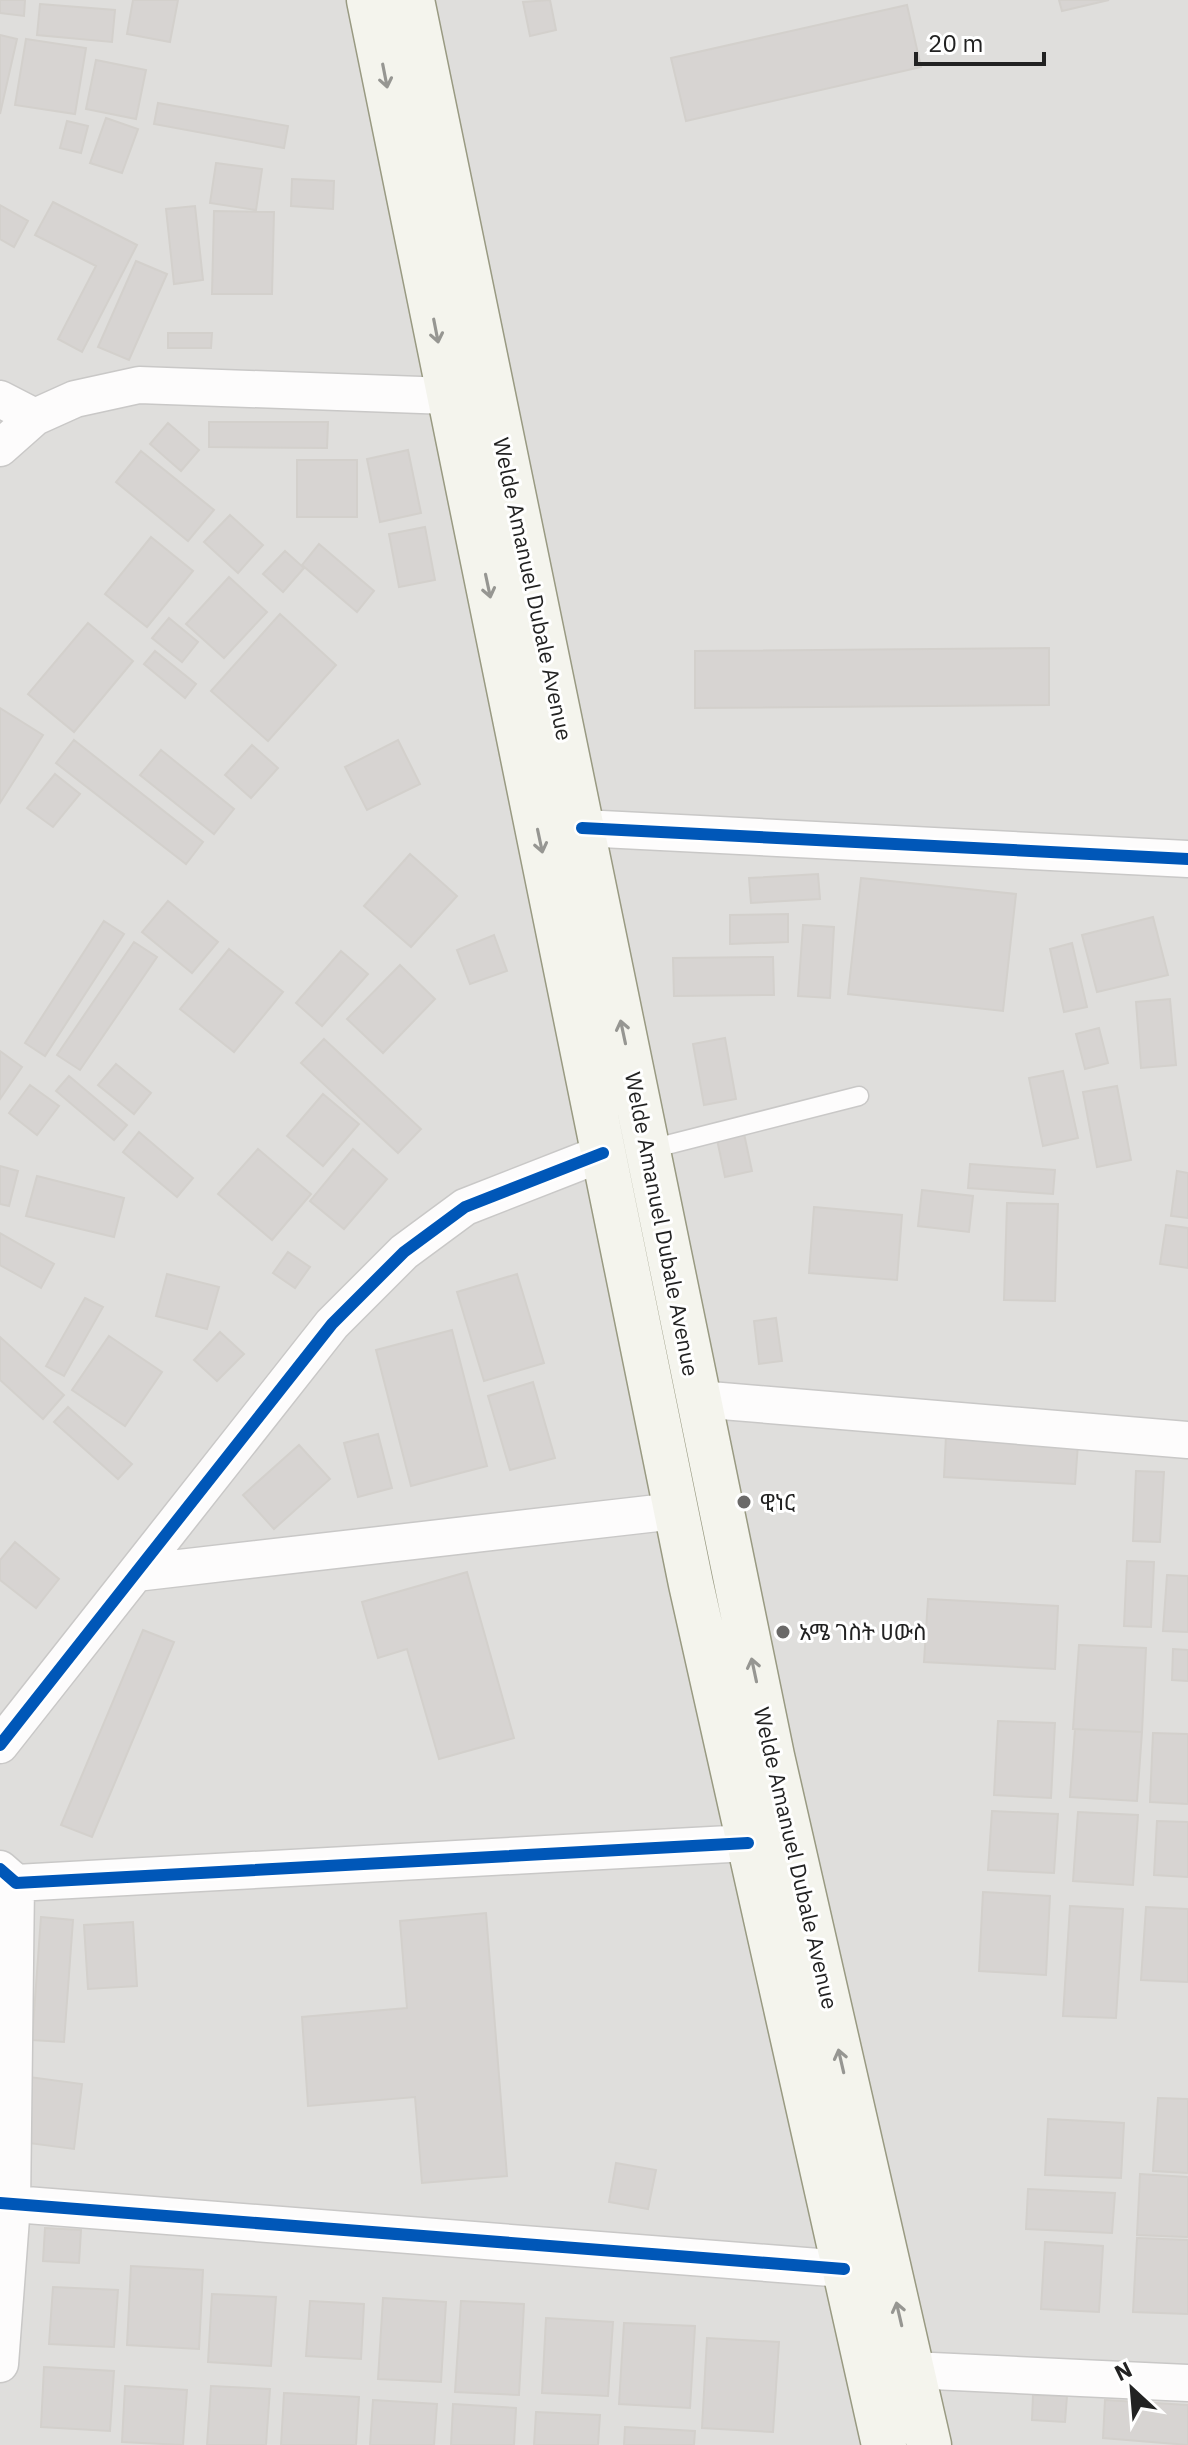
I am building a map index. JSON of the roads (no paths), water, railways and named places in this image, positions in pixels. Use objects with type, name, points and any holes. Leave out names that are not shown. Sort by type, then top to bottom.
[{"type":"main road","points":[[369,0],[675,1511],[884,2445]]},
{"type":"main road","name":"Welde Amanuel Dubale Avenue","points":[[412,0],[772,1756],[929,2445]]},
{"type":"street","points":[[0,448],[35,417],[75,399],[139,385],[449,396]]},
{"type":"street","points":[[0,399],[35,417]]},
{"type":"street","points":[[582,828],[1188,859]]},
{"type":"street","points":[[0,1745],[332,1324],[404,1252],[465,1207],[603,1153]]},
{"type":"street","points":[[698,1399],[1188,1440]]},
{"type":"street","points":[[136,1573],[675,1511]]},
{"type":"street","points":[[0,2364],[6,2204],[8,1876],[748,1843]]},
{"type":"street","points":[[6,2204],[844,2269]]},
{"type":"street","points":[[911,2370],[1188,2383]]},
{"type":"lane","points":[[647,1150],[859,1096]]},
{"type":"place","name":"ዊነር","points":[[744,1502]]},
{"type":"place","name":"አሜ ገስት ሀውስ","points":[[783,1632]]}]
